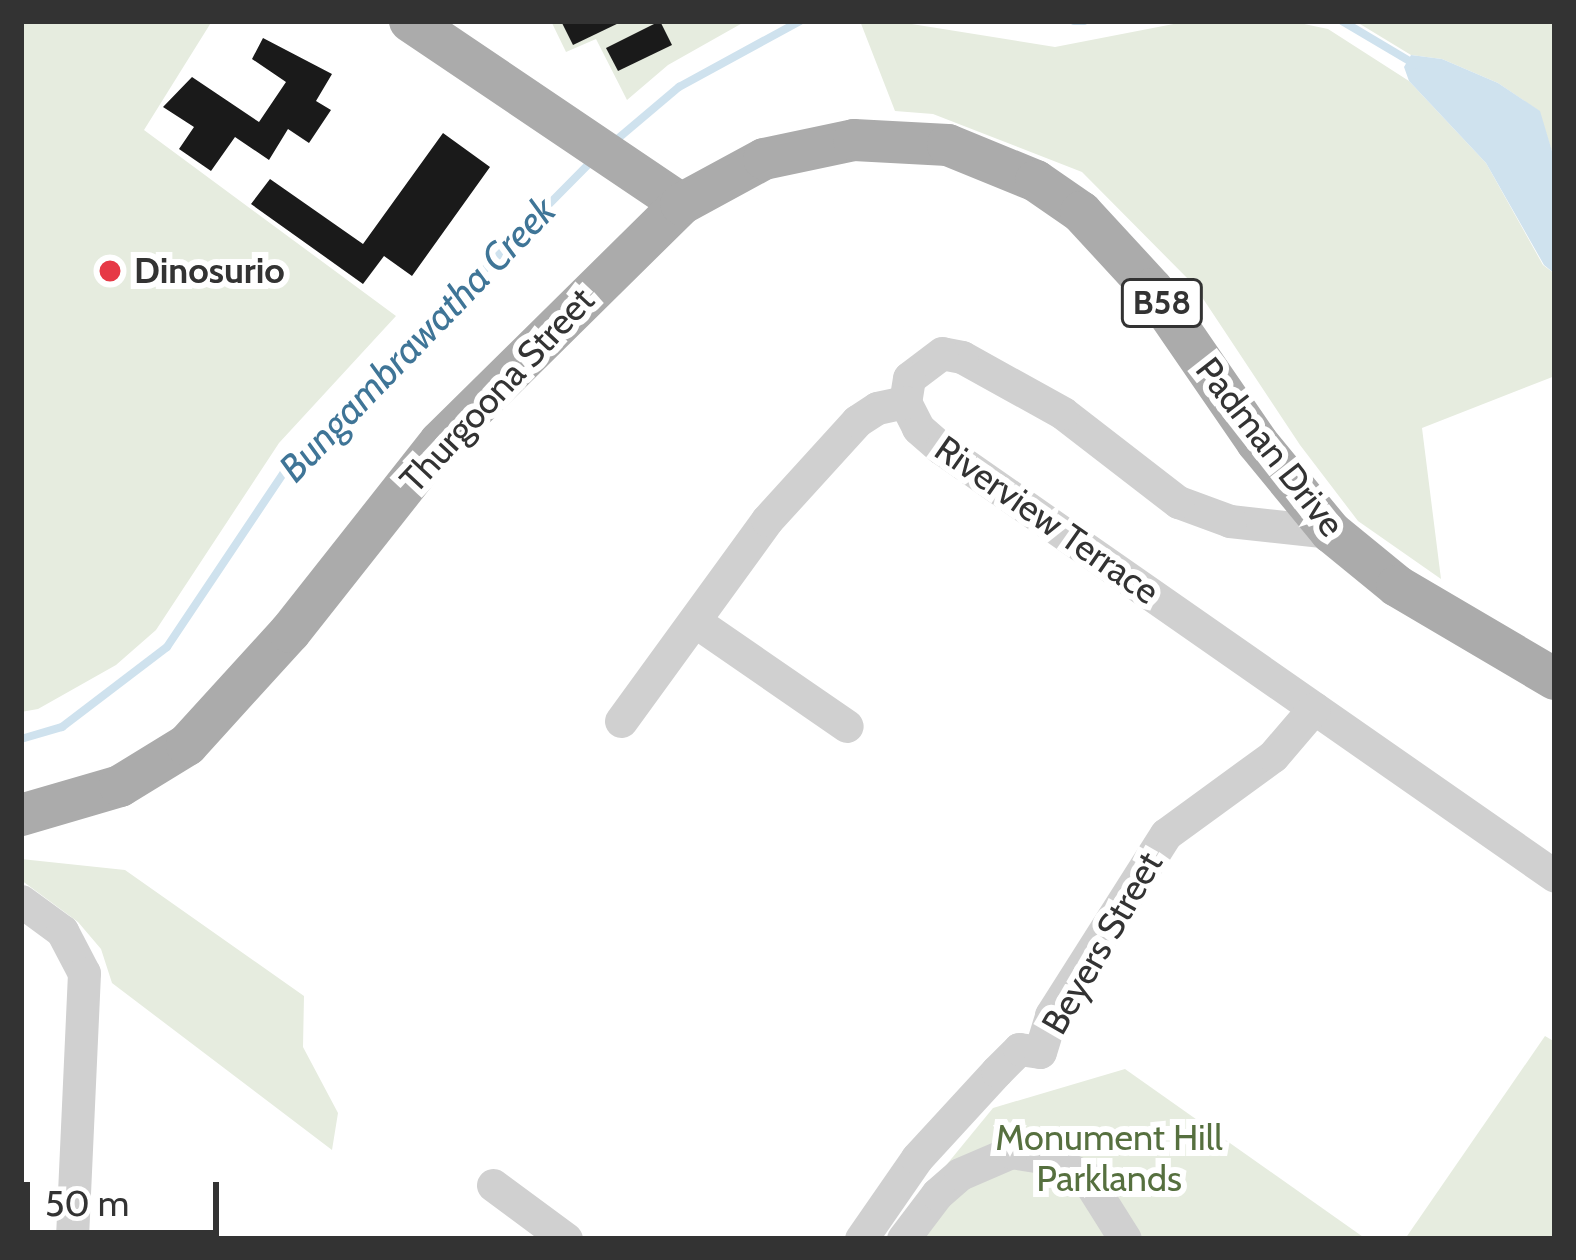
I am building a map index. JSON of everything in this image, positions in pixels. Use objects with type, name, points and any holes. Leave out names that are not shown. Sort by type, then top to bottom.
[{"type":"main road","points":[[410,21],[681,204]]},
{"type":"main road","name":"Padman Drive","points":[[681,204],[764,159],[854,140],[948,145],[1036,181],[1117,247],[1184,333],[1257,442],[1331,532],[1397,586],[1555,680]]},
{"type":"main road","name":"Thurgoona Street","points":[[21,815],[99,794],[151,771],[187,746],[315,602],[440,442],[681,204]]},
{"type":"main road","name":"Thurgoona Street","points":[[21,787],[68,781],[131,760],[232,696]]},
{"type":"street","name":"Riverview Terrace","points":[[1331,532],[1230,521],[1178,502],[1063,413],[962,357],[942,353],[926,360],[909,378],[905,402],[918,428],[941,448],[1555,876]]},
{"type":"street","points":[[620,722],[767,520],[857,422],[877,408],[905,402]]},
{"type":"street","points":[[696,622],[847,726]]},
{"type":"street","name":"Beyers Street","points":[[861,1239],[916,1158],[997,1071],[1019,1049],[1040,1052],[1051,1015],[1166,834],[1274,756],[1314,708]]},
{"type":"street","points":[[21,901],[62,931],[84,974],[73,1239]]},
{"type":"street","points":[[904,1239],[937,1194],[960,1174],[1011,1152],[1042,1156],[1086,1177],[1125,1239]]},
{"type":"street","points":[[493,1185],[566,1239]]},
{"type":"green space","points":[[21,21],[212,21],[144,130],[396,316],[279,443],[156,630],[116,665],[38,709],[21,712]]},
{"type":"green space","points":[[551,21],[746,21],[668,65],[627,100],[596,39],[566,52]]},
{"type":"green space","points":[[860,21],[893,21],[1055,47],[1189,21],[1290,21],[1328,29],[1409,81],[1486,163],[1543,265],[1555,274],[1555,376],[1422,428],[1441,579],[1358,521],[1300,445],[1194,285],[1082,172],[933,114],[895,111]]},
{"type":"green space","points":[[1355,21],[1555,21],[1555,161],[1539,111],[1498,83],[1442,59],[1411,55]]},
{"type":"green space","points":[[21,859],[125,870],[304,996],[303,1047],[338,1113],[332,1150],[112,983],[101,949],[78,922],[21,880]]},
{"type":"green space","points":[[1545,1036],[1555,1042],[1555,1239],[1405,1239]]},
{"type":"green space","name":"Monument Hill Parklands","points":[[1125,1069],[1366,1239],[903,1239],[934,1180],[993,1108]]},
{"type":"water","points":[[1411,55],[1442,59],[1498,83],[1540,111],[1555,161],[1555,274],[1544,265],[1486,163],[1409,81],[1404,67]]},
{"type":"building","points":[[561,21],[623,21],[573,45]]},
{"type":"building","points":[[660,21],[672,45],[618,71],[606,48]]},
{"type":"building","points":[[263,38],[332,74],[316,101],[331,110],[309,143],[288,129],[269,160],[235,137],[211,171],[179,149],[194,127],[163,107],[192,77],[259,122],[286,82],[252,59]]},
{"type":"building","points":[[443,133],[490,167],[412,276],[384,256],[363,284],[251,204],[270,179],[363,244]]},
{"type":"waterway","name":"Bungambrawatha Creek","points":[[615,141],[679,87],[800,21]]},
{"type":"waterway","name":"Bungambrawatha Creek","points":[[1074,21],[1084,21]]},
{"type":"waterway","name":"Bungambrawatha Creek","points":[[1342,21],[1416,65]]},
{"type":"waterway","name":"Bungambrawatha Creek","points":[[21,739],[62,727],[167,647],[284,472],[590,163]]},
{"type":"place","name":"Dinosurio","points":[[110,271]]}]
